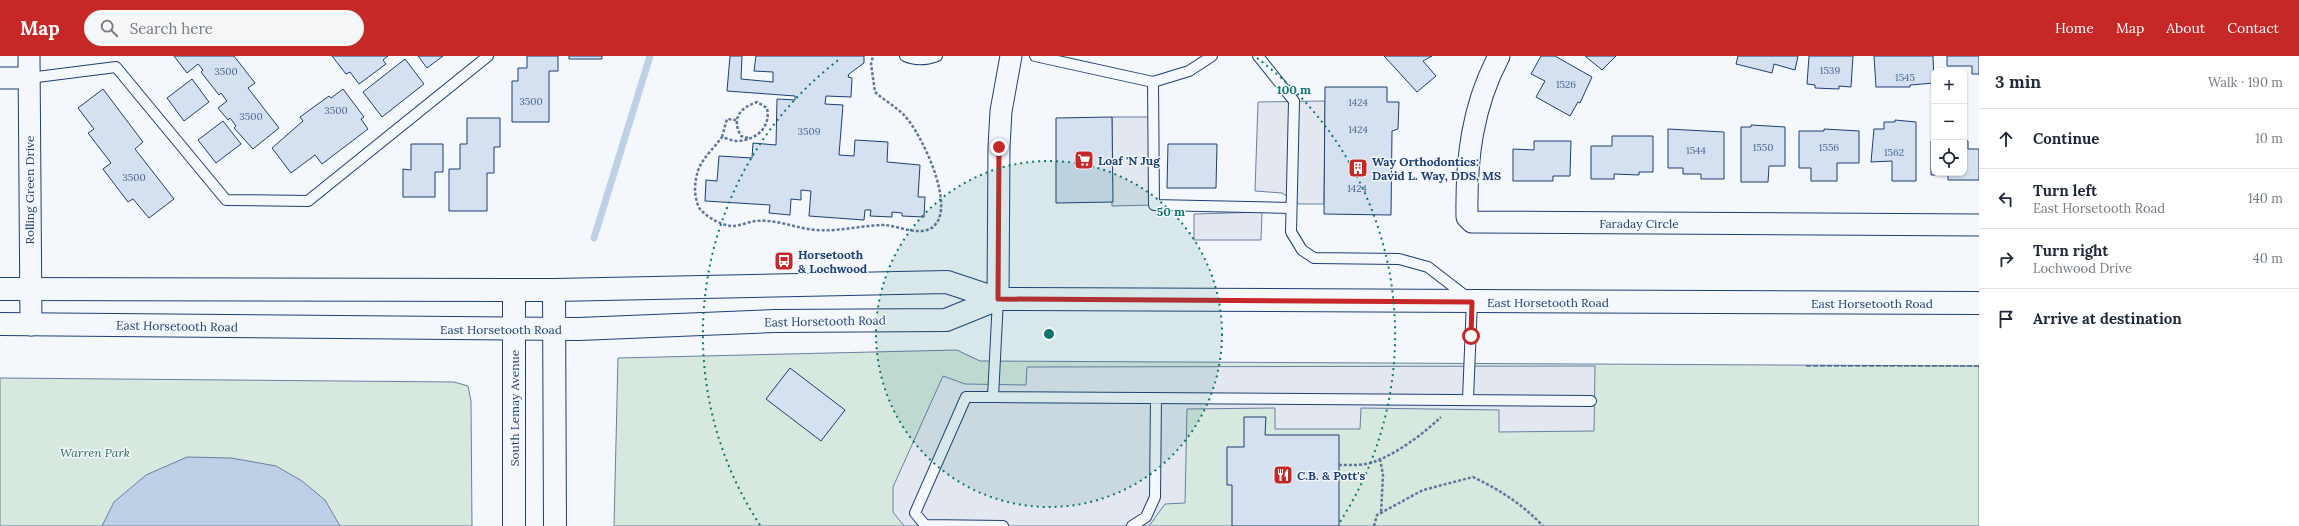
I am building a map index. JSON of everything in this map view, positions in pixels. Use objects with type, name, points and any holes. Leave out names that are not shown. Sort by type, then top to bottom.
[{"type":"main road","name":"East Horsetooth Road","points":[[0,289],[554,290],[947,282],[998,299],[1979,303]]},
{"type":"main road","name":"South Lemay Avenue","points":[[514,290],[514,526]]},
{"type":"main road","points":[[554,290],[555,526]]},
{"type":"main road","name":"East Horsetooth Road","points":[[0,324],[514,328],[554,330],[775,321],[946,320],[998,299]]},
{"type":"street","name":"Rolling Green Drive","points":[[29,56],[30,324]]},
{"type":"street","points":[[998,299],[999,147],[1002,111],[1010,56]]},
{"type":"street","name":"Faraday Circle","points":[[1499,56],[1484,86],[1474,116],[1469,147],[1467,217],[1472,222],[1979,224]]},
{"type":"street","points":[[0,78],[29,78]]},
{"type":"lane","points":[[29,78],[116,67],[226,200],[308,201],[488,56]]},
{"type":"lane","points":[[905,56],[916,60],[927,60],[937,56]]},
{"type":"lane","points":[[1035,56],[1153,82],[1189,71],[1212,56]]},
{"type":"lane","points":[[1258,56],[1294,101],[1290,208],[1291,232],[1302,250],[1314,258],[1399,259],[1428,267],[1472,302],[1464,399]]},
{"type":"lane","points":[[1153,82],[1154,205],[1290,208]]},
{"type":"lane","points":[[993,397],[998,299]]},
{"type":"lane","points":[[1003,526],[925,525],[915,513],[966,397],[1591,401]]},
{"type":"lane","points":[[1132,526],[1146,517],[1155,497],[1156,398]]},
{"type":"path","points":[[737,120],[727,119],[722,137],[706,156],[696,174],[695,194],[700,208],[714,221],[732,226],[756,221],[777,222],[816,230],[839,230],[871,225],[926,230],[936,224],[942,211],[940,190],[921,139],[904,115],[875,92],[871,64],[873,56]]},
{"type":"path","points":[[722,137],[737,141],[748,138],[763,130],[769,118],[767,108],[757,102],[747,106],[738,115],[736,128],[741,136],[748,138]]},
{"type":"path","points":[[1339,465],[1355,466],[1380,459],[1430,427],[1464,399]]},
{"type":"path","points":[[1380,459],[1383,475],[1381,514]]},
{"type":"path","points":[[1374,526],[1377,515],[1423,490],[1473,477],[1500,490],[1530,512],[1543,526]]},
{"type":"green space","points":[[957,350],[980,361],[1979,366],[1979,526],[614,526],[618,358]]},
{"type":"green space","name":"Warren Park","points":[[0,378],[454,382],[468,386],[471,401],[472,526],[0,526]]},
{"type":"shaded area","points":[[1325,101],[1324,204],[1299,204],[1282,193],[1255,191],[1258,102]]},
{"type":"shaded area","points":[[1112,117],[1153,117],[1154,205],[1112,206]]},
{"type":"shaded area","points":[[1262,212],[1261,240],[1194,240],[1194,214]]},
{"type":"shaded area","points":[[1595,366],[1594,431],[1499,432],[1499,410],[1361,408],[1360,429],[1275,429],[1275,408],[1187,409],[1185,503],[1165,504],[1149,526],[904,526],[893,512],[893,487],[943,376],[965,384],[1026,385],[1027,367]]},
{"type":"water","points":[[187,457],[231,458],[276,466],[302,481],[325,500],[340,526],[102,526],[114,502],[146,475]]},
{"type":"building","points":[[174,56],[234,56],[255,83],[248,88],[279,128],[253,149],[234,128],[236,126],[230,118],[228,120],[218,108],[227,101],[221,93],[219,95],[201,72],[203,70],[198,64],[187,73]]},
{"type":"building","points":[[332,56],[388,56],[383,60],[386,64],[359,84],[350,72],[346,74]]},
{"type":"building","points":[[418,56],[443,56],[427,68]]},
{"type":"building","points":[[527,56],[558,56],[558,71],[549,71],[549,122],[512,122],[512,81],[518,81],[518,68],[527,68]]},
{"type":"building","points":[[569,56],[602,56],[602,59],[569,59]]},
{"type":"building","points":[[730,56],[742,56],[741,79],[773,82],[773,72],[754,71],[756,56],[864,56],[864,63],[849,74],[848,77],[852,78],[851,97],[826,96],[825,104],[843,105],[839,155],[854,156],[855,140],[888,142],[887,162],[920,165],[918,197],[925,197],[924,217],[902,216],[902,213],[892,212],[892,217],[870,216],[871,210],[865,210],[864,220],[809,216],[811,191],[801,190],[801,200],[791,199],[790,215],[769,213],[770,205],[705,201],[706,180],[717,181],[719,156],[752,158],[753,143],[776,145],[777,99],[795,100],[795,96],[727,91]]},
{"type":"building","points":[[1384,56],[1432,56],[1423,61],[1436,76],[1417,92]]},
{"type":"building","points":[[1541,56],[1555,56],[1592,77],[1580,103],[1578,102],[1570,116],[1536,97],[1545,81],[1531,74]]},
{"type":"building","points":[[1585,56],[1616,56],[1602,70]]},
{"type":"building","points":[[1738,56],[1798,56],[1795,70],[1774,64],[1772,73],[1736,64]]},
{"type":"building","points":[[1809,56],[1853,56],[1851,87],[1839,86],[1839,89],[1815,88],[1815,85],[1807,84]]},
{"type":"building","points":[[1874,56],[1933,56],[1933,68],[1931,68],[1931,83],[1910,85],[1910,87],[1876,87]]},
{"type":"building","points":[[1947,56],[1979,56],[1979,74],[1972,74],[1972,66],[1947,66]]},
{"type":"building","points":[[405,59],[424,84],[382,117],[363,92]]},
{"type":"building","points":[[192,79],[209,102],[184,121],[167,98]]},
{"type":"building","name":"Way Orthodontics: David L. Way, DDS, MS","points":[[1325,87],[1387,87],[1387,102],[1399,102],[1398,129],[1392,131],[1391,215],[1324,214]]},
{"type":"building","points":[[103,89],[143,142],[135,149],[174,199],[149,218],[133,199],[128,202],[103,169],[111,163],[88,133],[94,129],[78,108]]},
{"type":"building","points":[[343,89],[364,117],[361,119],[368,129],[322,164],[315,155],[291,173],[272,148],[303,121],[300,117],[329,96],[331,98]]},
{"type":"building","name":"Loaf 'N Jug","points":[[1112,117],[1113,202],[1056,203],[1056,118]]},
{"type":"building","points":[[467,118],[500,118],[500,147],[494,147],[494,173],[487,173],[487,211],[449,211],[449,169],[460,169],[460,144],[467,144]]},
{"type":"building","points":[[1895,120],[1916,122],[1916,181],[1892,181],[1892,161],[1871,162],[1874,129],[1884,129],[1884,122],[1895,122]]},
{"type":"building","points":[[223,121],[241,144],[216,163],[198,140]]},
{"type":"building","points":[[1751,125],[1785,127],[1785,166],[1769,166],[1768,182],[1741,182],[1741,127],[1751,127]]},
{"type":"building","points":[[1668,129],[1724,132],[1724,179],[1701,179],[1701,174],[1683,174],[1683,168],[1668,168]]},
{"type":"building","points":[[1824,129],[1859,131],[1859,163],[1837,163],[1837,181],[1811,181],[1811,168],[1799,168],[1799,131],[1824,131]]},
{"type":"building","points":[[1612,136],[1653,136],[1653,172],[1639,172],[1639,175],[1614,174],[1614,179],[1591,179],[1591,146],[1612,146]]},
{"type":"building","points":[[1534,141],[1571,141],[1570,176],[1553,176],[1553,181],[1513,181],[1513,149],[1534,150]]},
{"type":"building","points":[[1967,141],[1968,149],[1979,149],[1979,180],[1948,180],[1948,176],[1967,176]]},
{"type":"building","points":[[411,144],[443,144],[443,172],[435,172],[435,197],[403,197],[403,169],[411,170]]},
{"type":"building","name":"Loaf 'N Jug","points":[[1168,144],[1217,144],[1216,188],[1167,188]]},
{"type":"building","points":[[790,368],[845,410],[821,441],[766,399]]},
{"type":"building","name":"C.B. & Pott's","points":[[1244,417],[1266,417],[1265,435],[1339,435],[1339,526],[1232,526],[1232,485],[1227,485],[1227,447],[1244,447]]},
{"type":"waterway","points":[[594,238],[650,56]]},
{"type":"fence","points":[[1806,366],[1979,366]]},
{"type":"place","name":"Loaf 'N Jug","points":[[1084,160]]},
{"type":"place","name":"Way Orthodontics: David L. Way, DDS, MS","points":[[1358,168]]},
{"type":"place","name":"Horsetooth & Lochwood","points":[[784,261]]},
{"type":"place","name":"C.B. & Pott's","points":[[1283,475]]},
{"type":"route","points":[[999,147],[998,299],[1472,302],[1471,336]]}]
